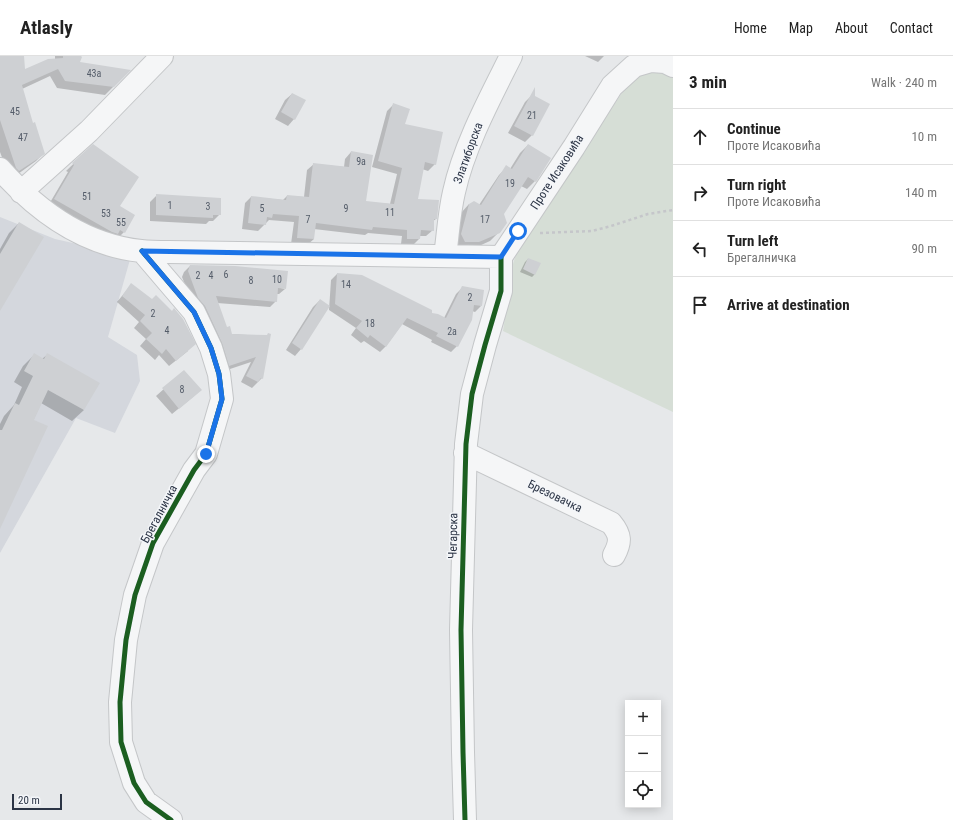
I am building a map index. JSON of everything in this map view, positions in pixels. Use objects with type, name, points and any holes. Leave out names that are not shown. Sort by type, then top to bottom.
[{"type":"street","points":[[21,192],[90,132],[162,56]]},
{"type":"street","name":"Златиборска","points":[[445,256],[454,192],[463,164],[487,104],[511,56]]},
{"type":"street","name":"Проте Исаковића","points":[[501,257],[574,147],[612,86],[634,66],[651,61],[665,62],[673,66]]},
{"type":"street","points":[[0,169],[21,192],[55,219],[77,232],[122,248],[142,251],[501,257]]},
{"type":"street","name":"Брегалничка","points":[[142,251],[194,312],[211,348],[219,374],[222,399],[206,454],[194,470],[153,543],[134,595],[126,640],[120,702],[121,742],[134,783],[146,802],[166,819]]},
{"type":"street","name":"Чегарска","points":[[465,820],[461,630],[465,453],[472,394],[484,345],[501,291],[501,257]]},
{"type":"street","name":"Брезовачка","points":[[465,453],[611,523],[618,531],[619,546],[614,555]]},
{"type":"path","points":[[518,231],[550,233],[592,231],[648,214],[673,210]]},
{"type":"shaded area","points":[[653,71],[673,73],[673,412],[503,331],[513,264],[518,248],[634,75]]},
{"type":"shaded area","points":[[0,217],[55,239],[131,256],[108,337],[137,355],[140,381],[115,433],[76,418],[0,553]]},
{"type":"building","points":[[0,56],[24,56],[25,69],[48,59],[63,58],[63,56],[81,56],[80,62],[131,70],[114,87],[65,81],[58,69],[22,85],[33,123],[35,122],[45,154],[19,171],[16,168],[0,120]]},
{"type":"building","points":[[535,87],[535,96],[550,104],[533,136],[514,126]]},
{"type":"building","points":[[292,93],[306,100],[295,120],[281,112]]},
{"type":"building","points":[[393,103],[410,109],[405,124],[443,132],[436,165],[425,162],[418,199],[439,200],[437,219],[434,219],[434,231],[421,230],[420,239],[407,239],[407,230],[373,227],[372,230],[316,223],[314,239],[297,238],[299,216],[273,214],[272,218],[267,217],[266,225],[248,223],[251,196],[286,200],[287,195],[309,197],[313,163],[349,167],[351,151],[373,155],[366,201],[394,204],[402,168],[378,161]]},
{"type":"building","points":[[93,144],[139,177],[120,206],[135,215],[125,233],[120,230],[118,234],[112,232],[54,199],[74,165],[72,163]]},
{"type":"building","points":[[528,144],[551,158],[536,182],[528,177],[504,214],[507,223],[500,233],[479,242],[465,242],[461,234],[469,204],[474,201],[481,205],[506,165],[512,169]]},
{"type":"building","points":[[156,194],[221,198],[221,215],[213,215],[213,218],[156,215]]},
{"type":"building","points":[[19,222],[44,237],[0,311],[0,254]]},
{"type":"building","points":[[528,258],[541,263],[535,275],[523,269]]},
{"type":"building","points":[[190,265],[235,266],[288,271],[286,289],[278,288],[277,302],[216,296],[227,327],[230,326],[232,334],[271,334],[263,379],[261,378],[258,382],[246,376],[256,357],[229,366],[222,343],[205,306],[198,298],[188,271]]},
{"type":"building","points":[[337,273],[362,275],[432,310],[432,313],[446,318],[462,286],[484,290],[482,306],[474,305],[472,320],[458,347],[436,336],[438,333],[407,318],[386,347],[370,335],[368,338],[356,328],[362,321],[335,304]]},
{"type":"building","points":[[131,283],[152,299],[156,295],[172,311],[174,308],[183,319],[196,344],[176,361],[166,349],[162,354],[146,339],[152,333],[140,321],[145,315],[122,296]]},
{"type":"building","points":[[320,299],[330,306],[302,350],[292,343]]},
{"type":"building","points":[[34,353],[44,359],[47,353],[100,383],[84,410],[48,390],[34,420],[48,426],[0,529],[0,430],[2,430],[15,403],[19,405],[33,376],[24,371]]},
{"type":"building","points":[[184,370],[202,390],[179,409],[162,388]]},
{"type":"cycle path","points":[[142,251],[194,312],[211,348],[219,374],[222,399],[206,454],[194,470],[153,543],[135,595],[126,640],[120,702],[121,742],[134,783],[146,802],[171,820]]},
{"type":"cycle path","points":[[465,820],[461,630],[466,444],[472,394],[501,291],[501,257]]},
{"type":"route","points":[[206,454],[222,399],[219,374],[211,348],[194,312],[142,251],[501,257],[518,231]]}]
